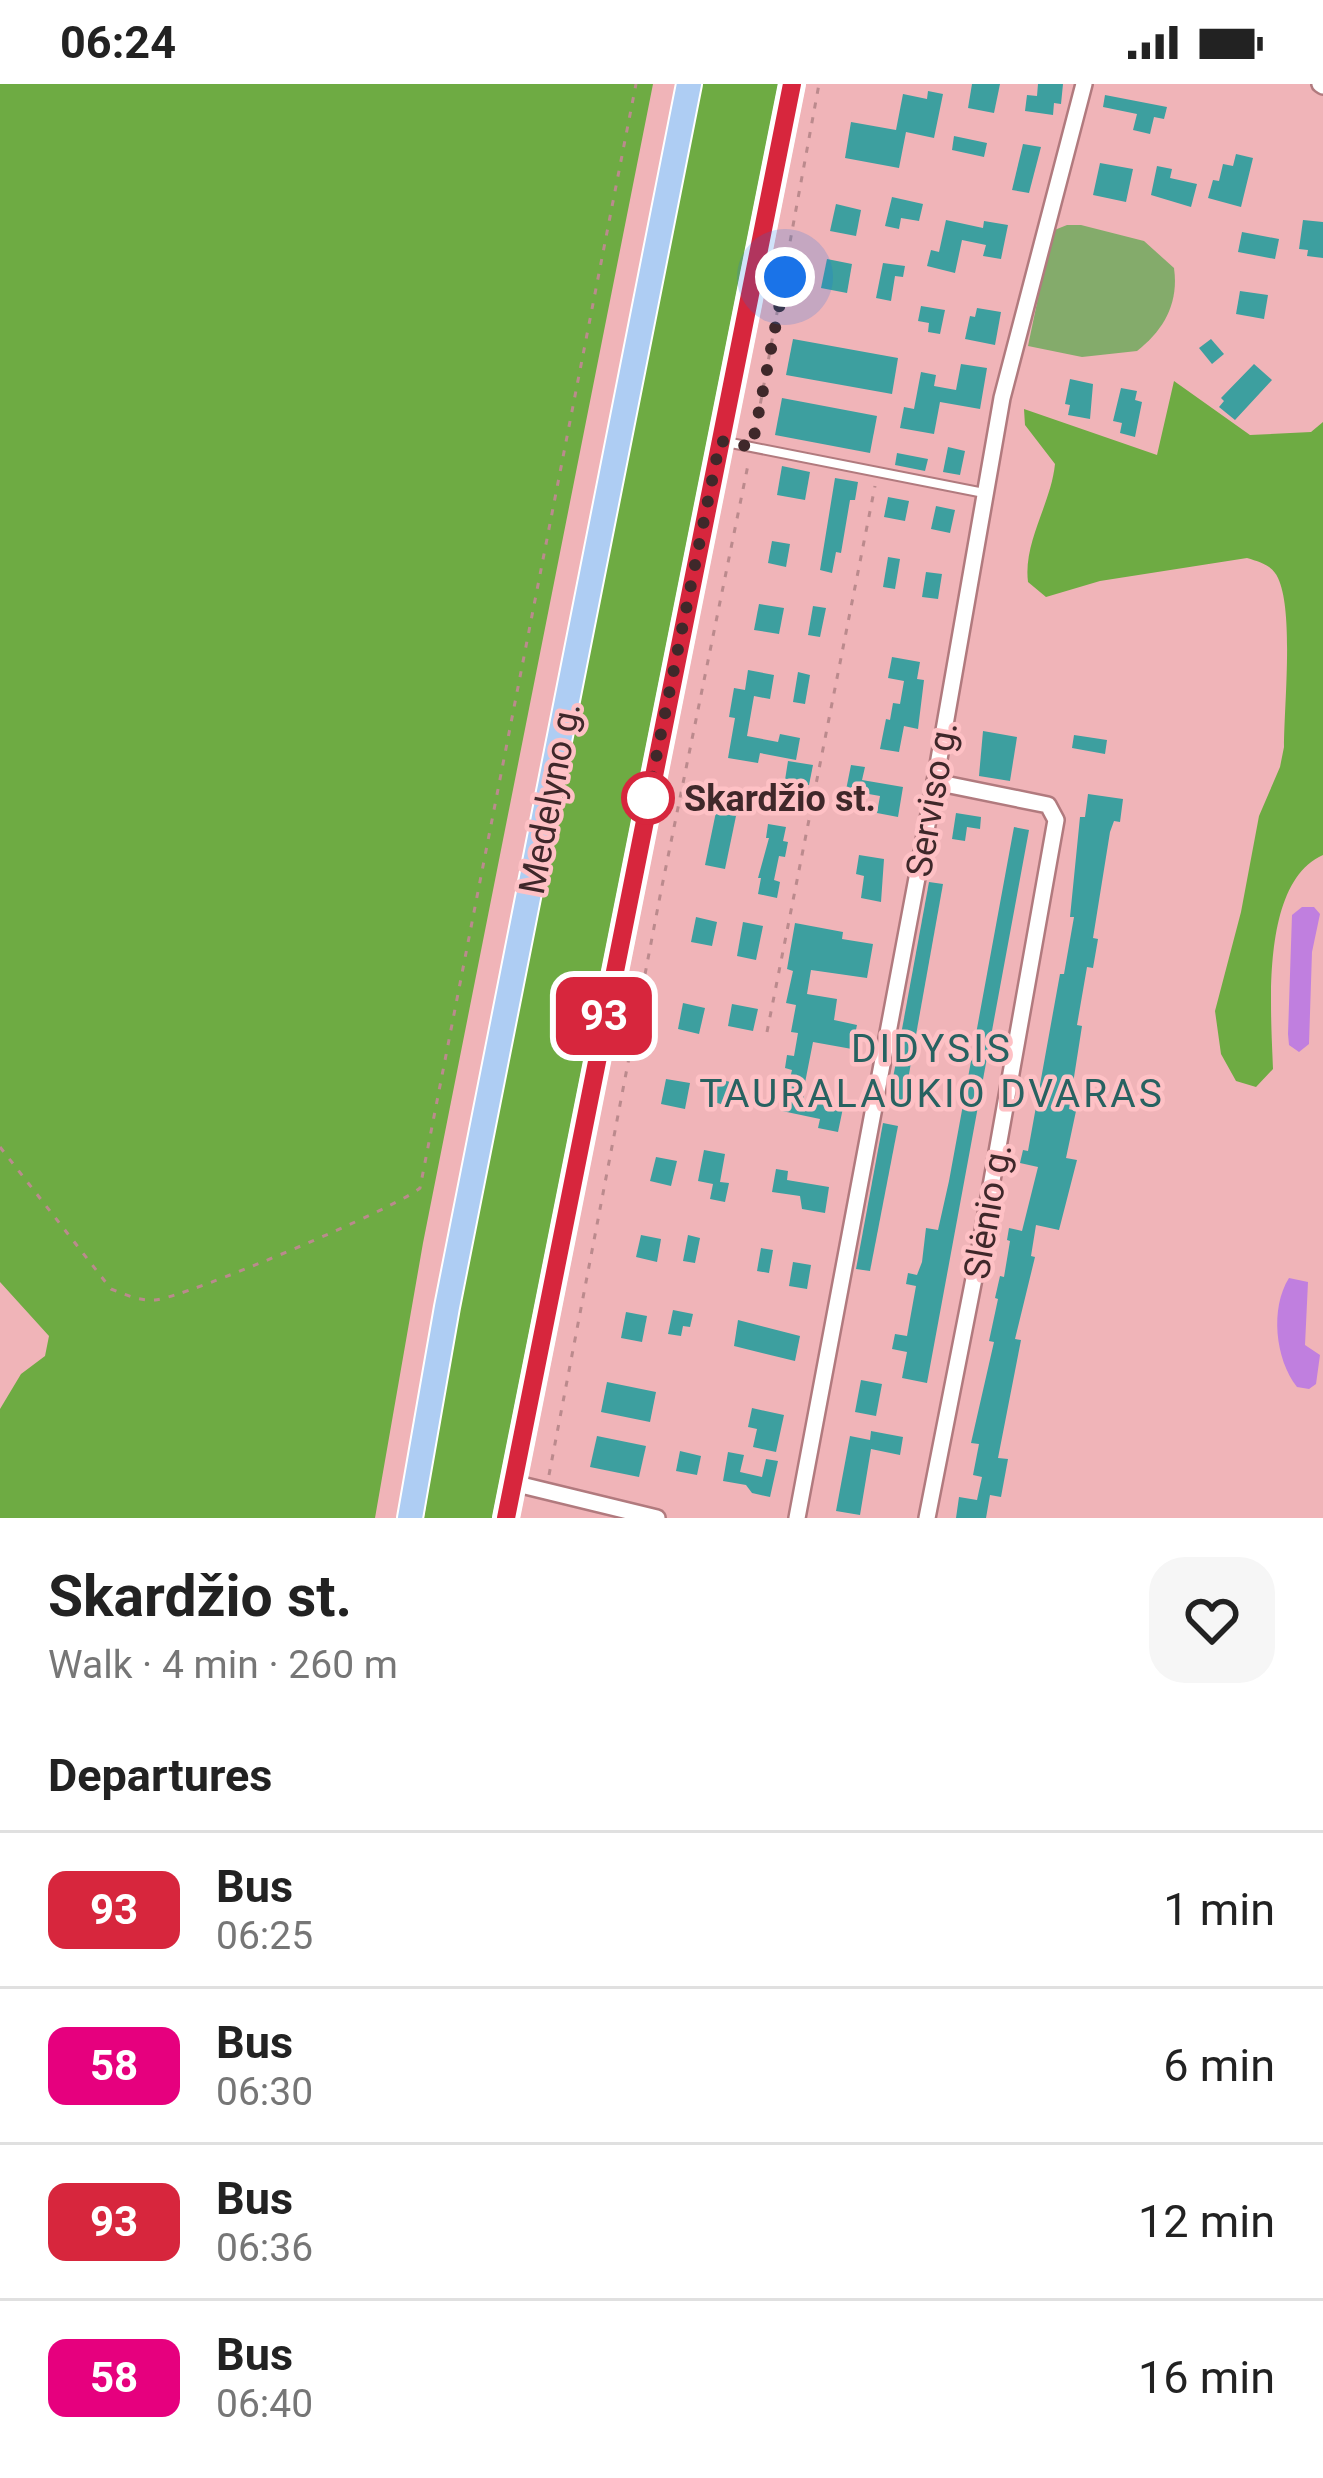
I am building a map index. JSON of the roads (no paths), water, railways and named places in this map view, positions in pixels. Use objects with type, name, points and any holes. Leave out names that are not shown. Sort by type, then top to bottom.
[{"type":"main road","name":"Medelyno g.","points":[[411,1516],[447,1307],[689,84]]},
{"type":"main road","points":[[506,1518],[792,84]]},
{"type":"street","name":"Serviso g.","points":[[797,1518],[1002,398],[1084,84]]},
{"type":"street","name":"Slėnio g.","points":[[927,1518],[1056,820],[1048,805],[935,782]]},
{"type":"street","points":[[513,1483],[657,1518]]},
{"type":"lane","points":[[720,441],[984,494]]},
{"type":"place","name":"Skardžio st.","points":[[648,798]]},
{"type":"district","name":"DIDYSIS TAURALAUKIO DVARAS","points":[[932,1070]]}]
